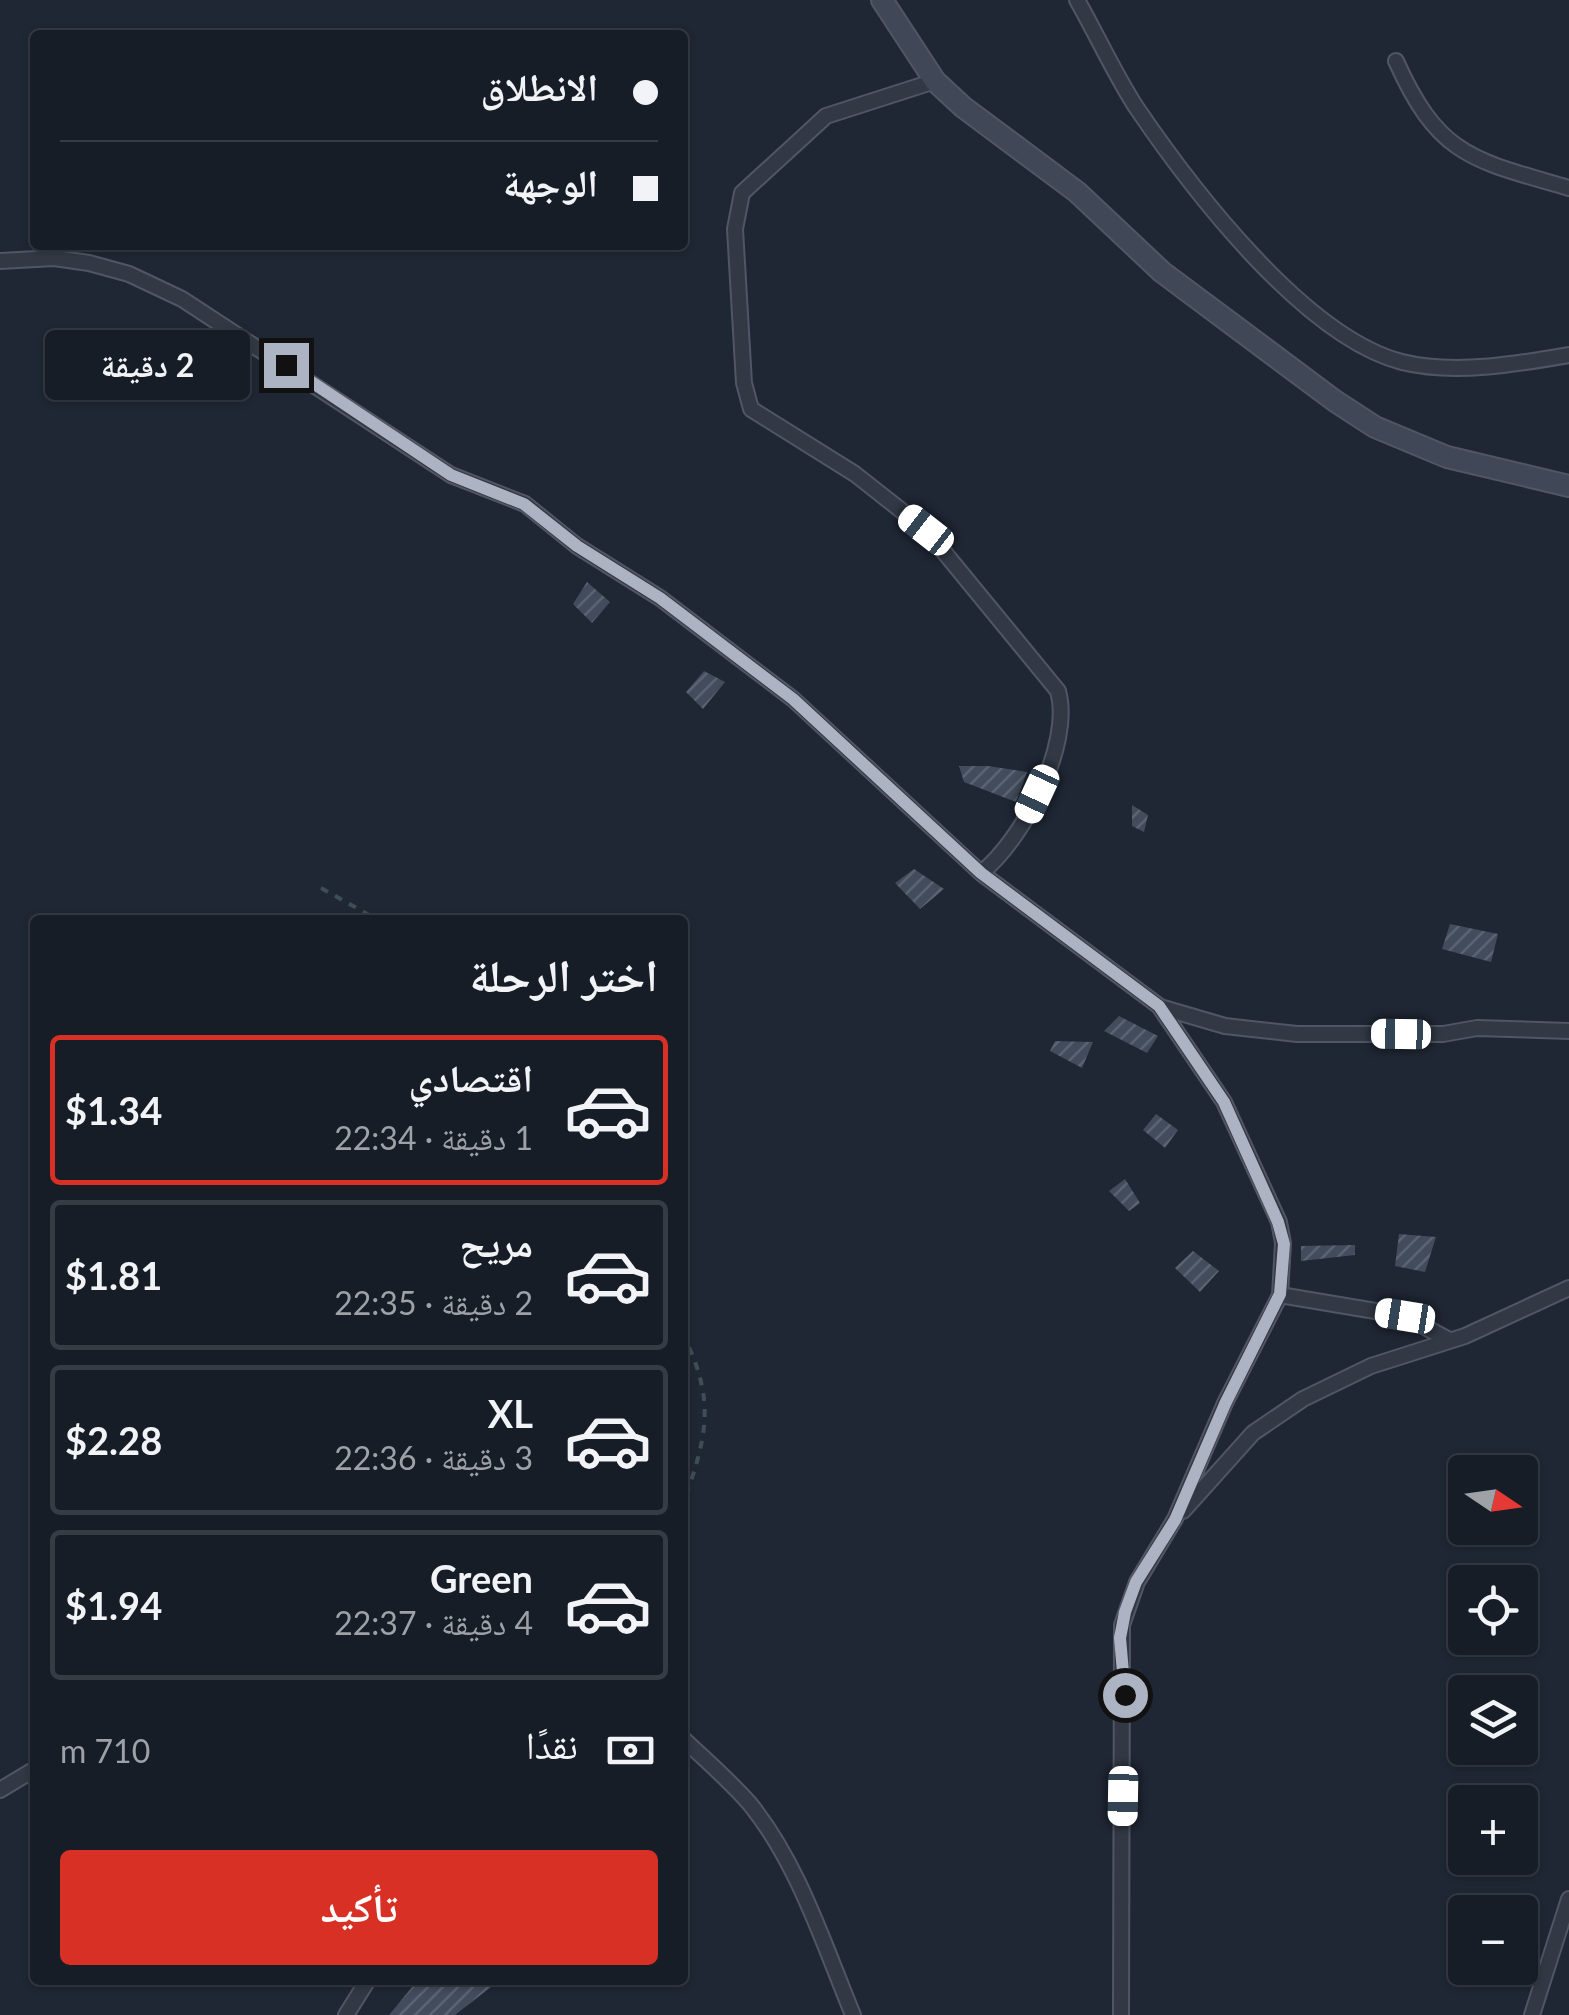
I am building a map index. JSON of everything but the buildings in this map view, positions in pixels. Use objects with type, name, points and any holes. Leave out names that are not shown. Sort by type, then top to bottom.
[{"type":"main road","points":[[882,0],[935,81],[1077,192],[1162,272],[1335,402],[1374,426],[1447,457],[1569,486]]},
{"type":"street","points":[[1077,0],[1138,109],[1259,262],[1322,320],[1382,355],[1405,363],[1505,366],[1569,355]]},
{"type":"street","points":[[1396,60],[1415,104],[1453,148],[1569,188]]},
{"type":"street","points":[[935,81],[865,100],[820,120],[742,193],[736,206],[735,238],[744,384],[751,409],[797,442],[855,474],[926,530],[1058,691],[1062,724],[1048,770],[1001,858],[981,873]]},
{"type":"street","points":[[0,261],[89,263],[146,281],[220,320],[451,475],[524,504],[577,546],[660,598],[793,699],[981,873],[1159,1006],[1224,1102],[1267,1190],[1284,1244],[1280,1294],[1225,1404],[1175,1520],[1136,1582],[1120,1638],[1125,1738],[1121,2015]]},
{"type":"street","points":[[1159,1006],[1226,1026],[1297,1034],[1443,1034],[1477,1028],[1569,1031]]},
{"type":"street","points":[[1175,1520],[1272,1418],[1371,1366],[1448,1340],[1569,1288]]},
{"type":"street","points":[[1280,1294],[1405,1316],[1448,1340]]},
{"type":"street","points":[[688,1744],[750,1804],[791,1872],[853,2015]]},
{"type":"street","points":[[0,1790],[30,1772]]},
{"type":"street","points":[[1532,2015],[1569,1900]]},
{"type":"street","points":[[346,2015],[365,1985]]},
{"type":"path","points":[[321,888],[369,915]]},
{"type":"path","points":[[688,1348],[705,1394],[706,1418],[700,1462],[688,1491]]},
{"type":"route","points":[[286,365],[451,475],[524,504],[577,546],[660,598],[793,699],[981,873],[1159,1006],[1224,1102],[1267,1190],[1278,1222],[1284,1244],[1280,1294],[1225,1404],[1175,1520],[1130,1596],[1120,1638],[1125,1695]]}]
